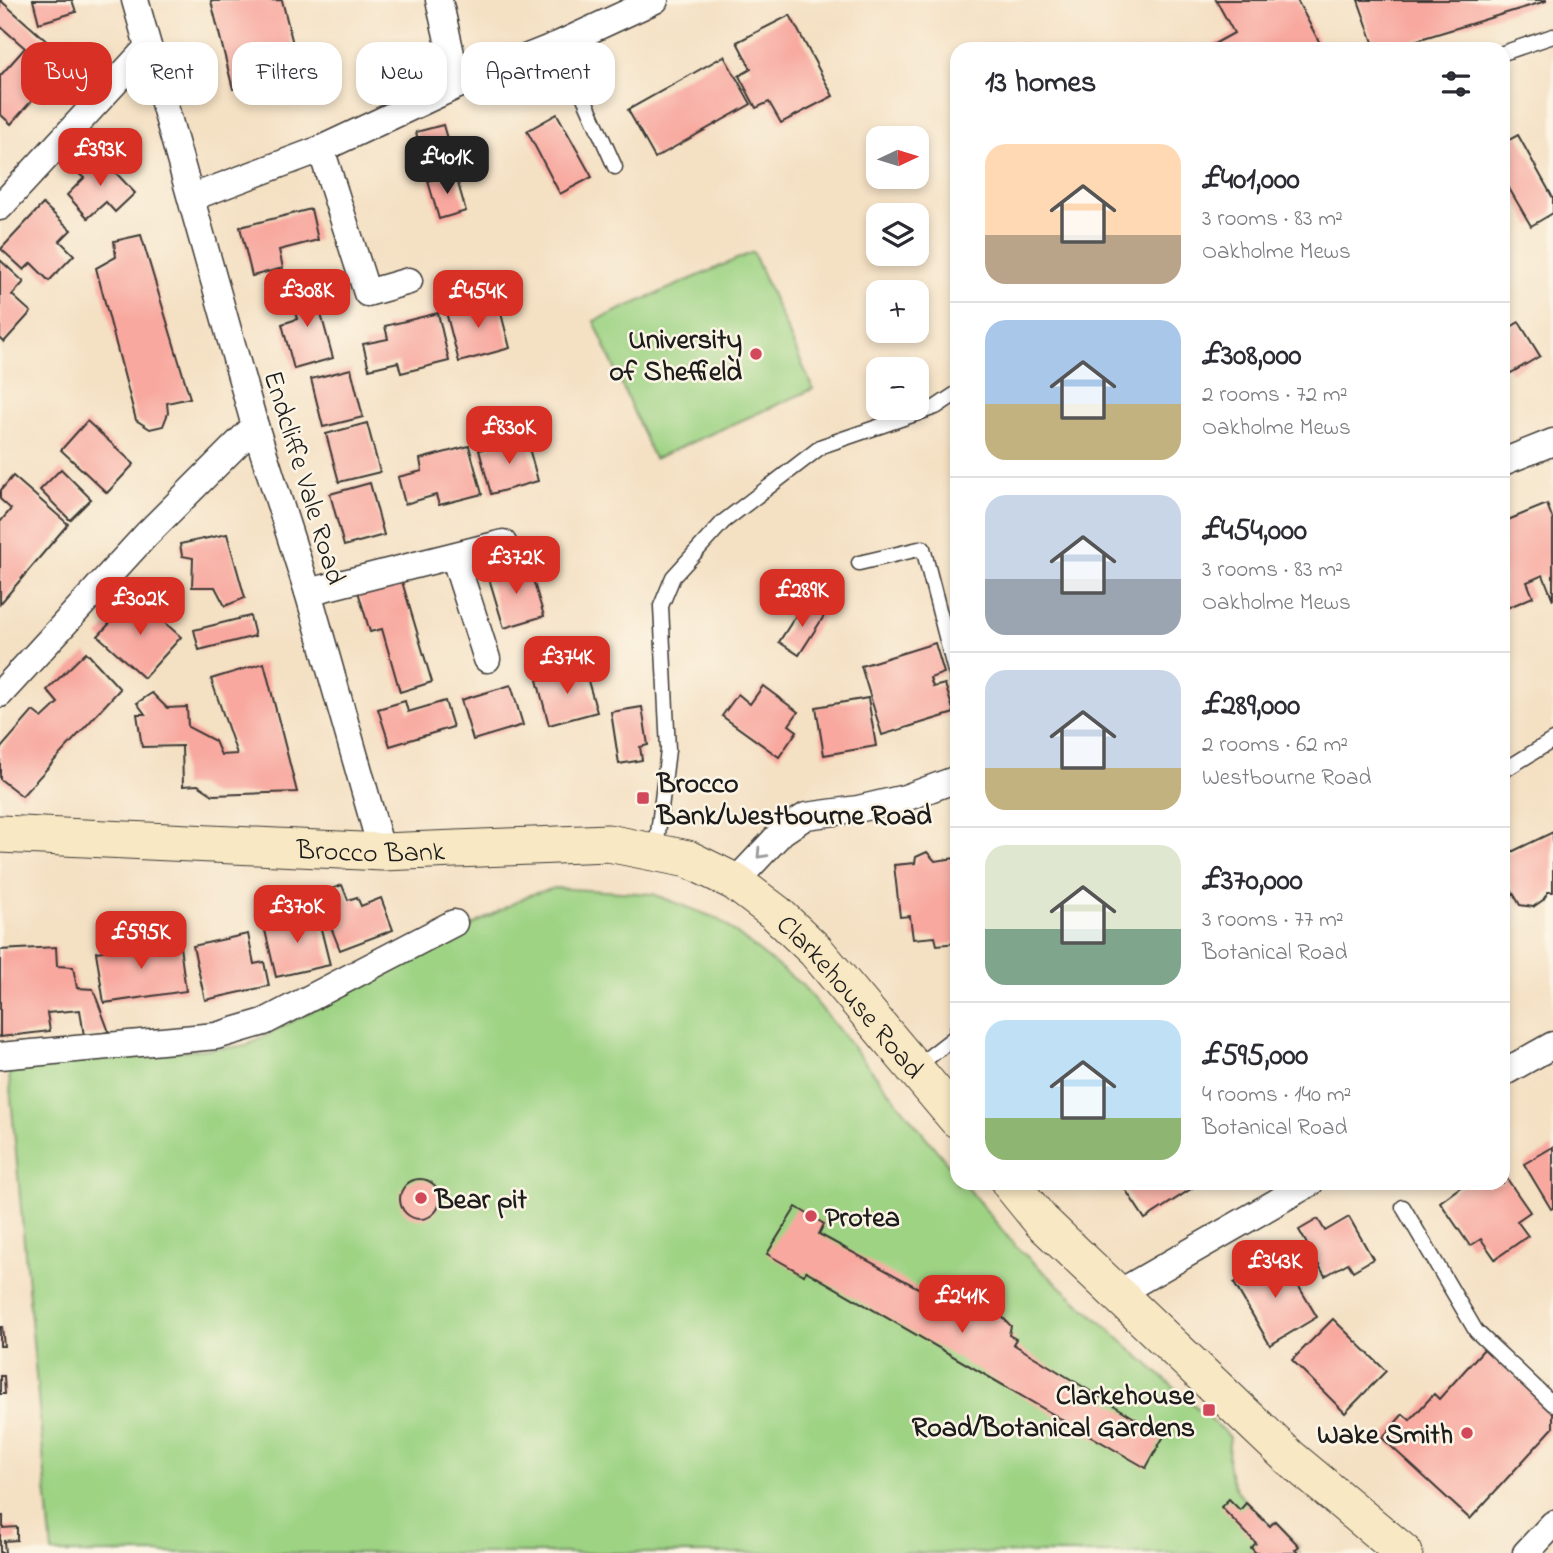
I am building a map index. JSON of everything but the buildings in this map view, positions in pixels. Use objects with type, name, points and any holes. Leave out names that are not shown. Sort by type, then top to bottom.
[{"type":"main road","name":"Brocco Bank","points":[[0,834],[382,852],[608,843],[688,859],[735,882]]},
{"type":"main road","name":"Clarkehouse Road","points":[[735,882],[776,913],[815,950],[950,1110]]},
{"type":"main road","points":[[1016,1190],[1041,1221],[1289,1457],[1404,1553]]},
{"type":"street","name":"Endcliffe Vale Road","points":[[135,0],[147,42]]},
{"type":"street","points":[[439,0],[458,85]]},
{"type":"street","points":[[564,42],[655,0]]},
{"type":"street","points":[[0,208],[126,71]]},
{"type":"street","points":[[193,197],[321,149],[461,84]]},
{"type":"street","name":"Endcliffe Vale Road","points":[[165,105],[255,426],[308,592],[382,852]]},
{"type":"street","points":[[321,149],[367,293],[409,281]]},
{"type":"street","points":[[0,694],[146,535],[255,426]]},
{"type":"street","points":[[1510,459],[1553,442]]},
{"type":"street","points":[[308,592],[503,543]]},
{"type":"street","points":[[454,556],[487,659]]},
{"type":"street","points":[[735,882],[782,832],[806,816],[858,809],[950,787]]},
{"type":"street","points":[[0,1056],[216,1036],[264,1022],[454,923]]},
{"type":"street","points":[[1510,1069],[1553,1045]]},
{"type":"street","points":[[1117,1294],[1298,1190]]},
{"type":"street","points":[[1526,1553],[1553,1524]]},
{"type":"lane","points":[[1510,51],[1553,36]]},
{"type":"lane","points":[[587,105],[615,167]]},
{"type":"lane","points":[[656,852],[668,750],[661,606],[673,577],[723,522],[821,446],[936,407],[950,398]]},
{"type":"lane","points":[[859,563],[923,548],[950,652]]},
{"type":"lane","points":[[1510,767],[1553,740]]},
{"type":"lane","points":[[915,1068],[950,1041]]},
{"type":"lane","points":[[1403,1207],[1476,1331],[1553,1404]]},
{"type":"green space","points":[[753,252],[813,389],[654,459],[594,321]]},
{"type":"green space","points":[[555,888],[653,894],[718,919],[803,986],[950,1166],[950,1190],[970,1190],[1015,1246],[1230,1437],[1228,1466],[1235,1487],[1269,1526],[1275,1521],[1299,1546],[1296,1550],[1299,1553],[52,1553],[8,1064],[246,1046],[529,895]]},
{"type":"place","name":"University of Sheffield","points":[[756,354]]},
{"type":"place","name":"Brocco Bank/Westbourne Road","points":[[643,798]]},
{"type":"place","name":"Bear pit","points":[[421,1198]]},
{"type":"place","name":"Protea","points":[[811,1216]]},
{"type":"place","name":"Clarkehouse Road/Botanical Gardens","points":[[1209,1410]]},
{"type":"place","name":"Wake Smith","points":[[1467,1433]]}]
